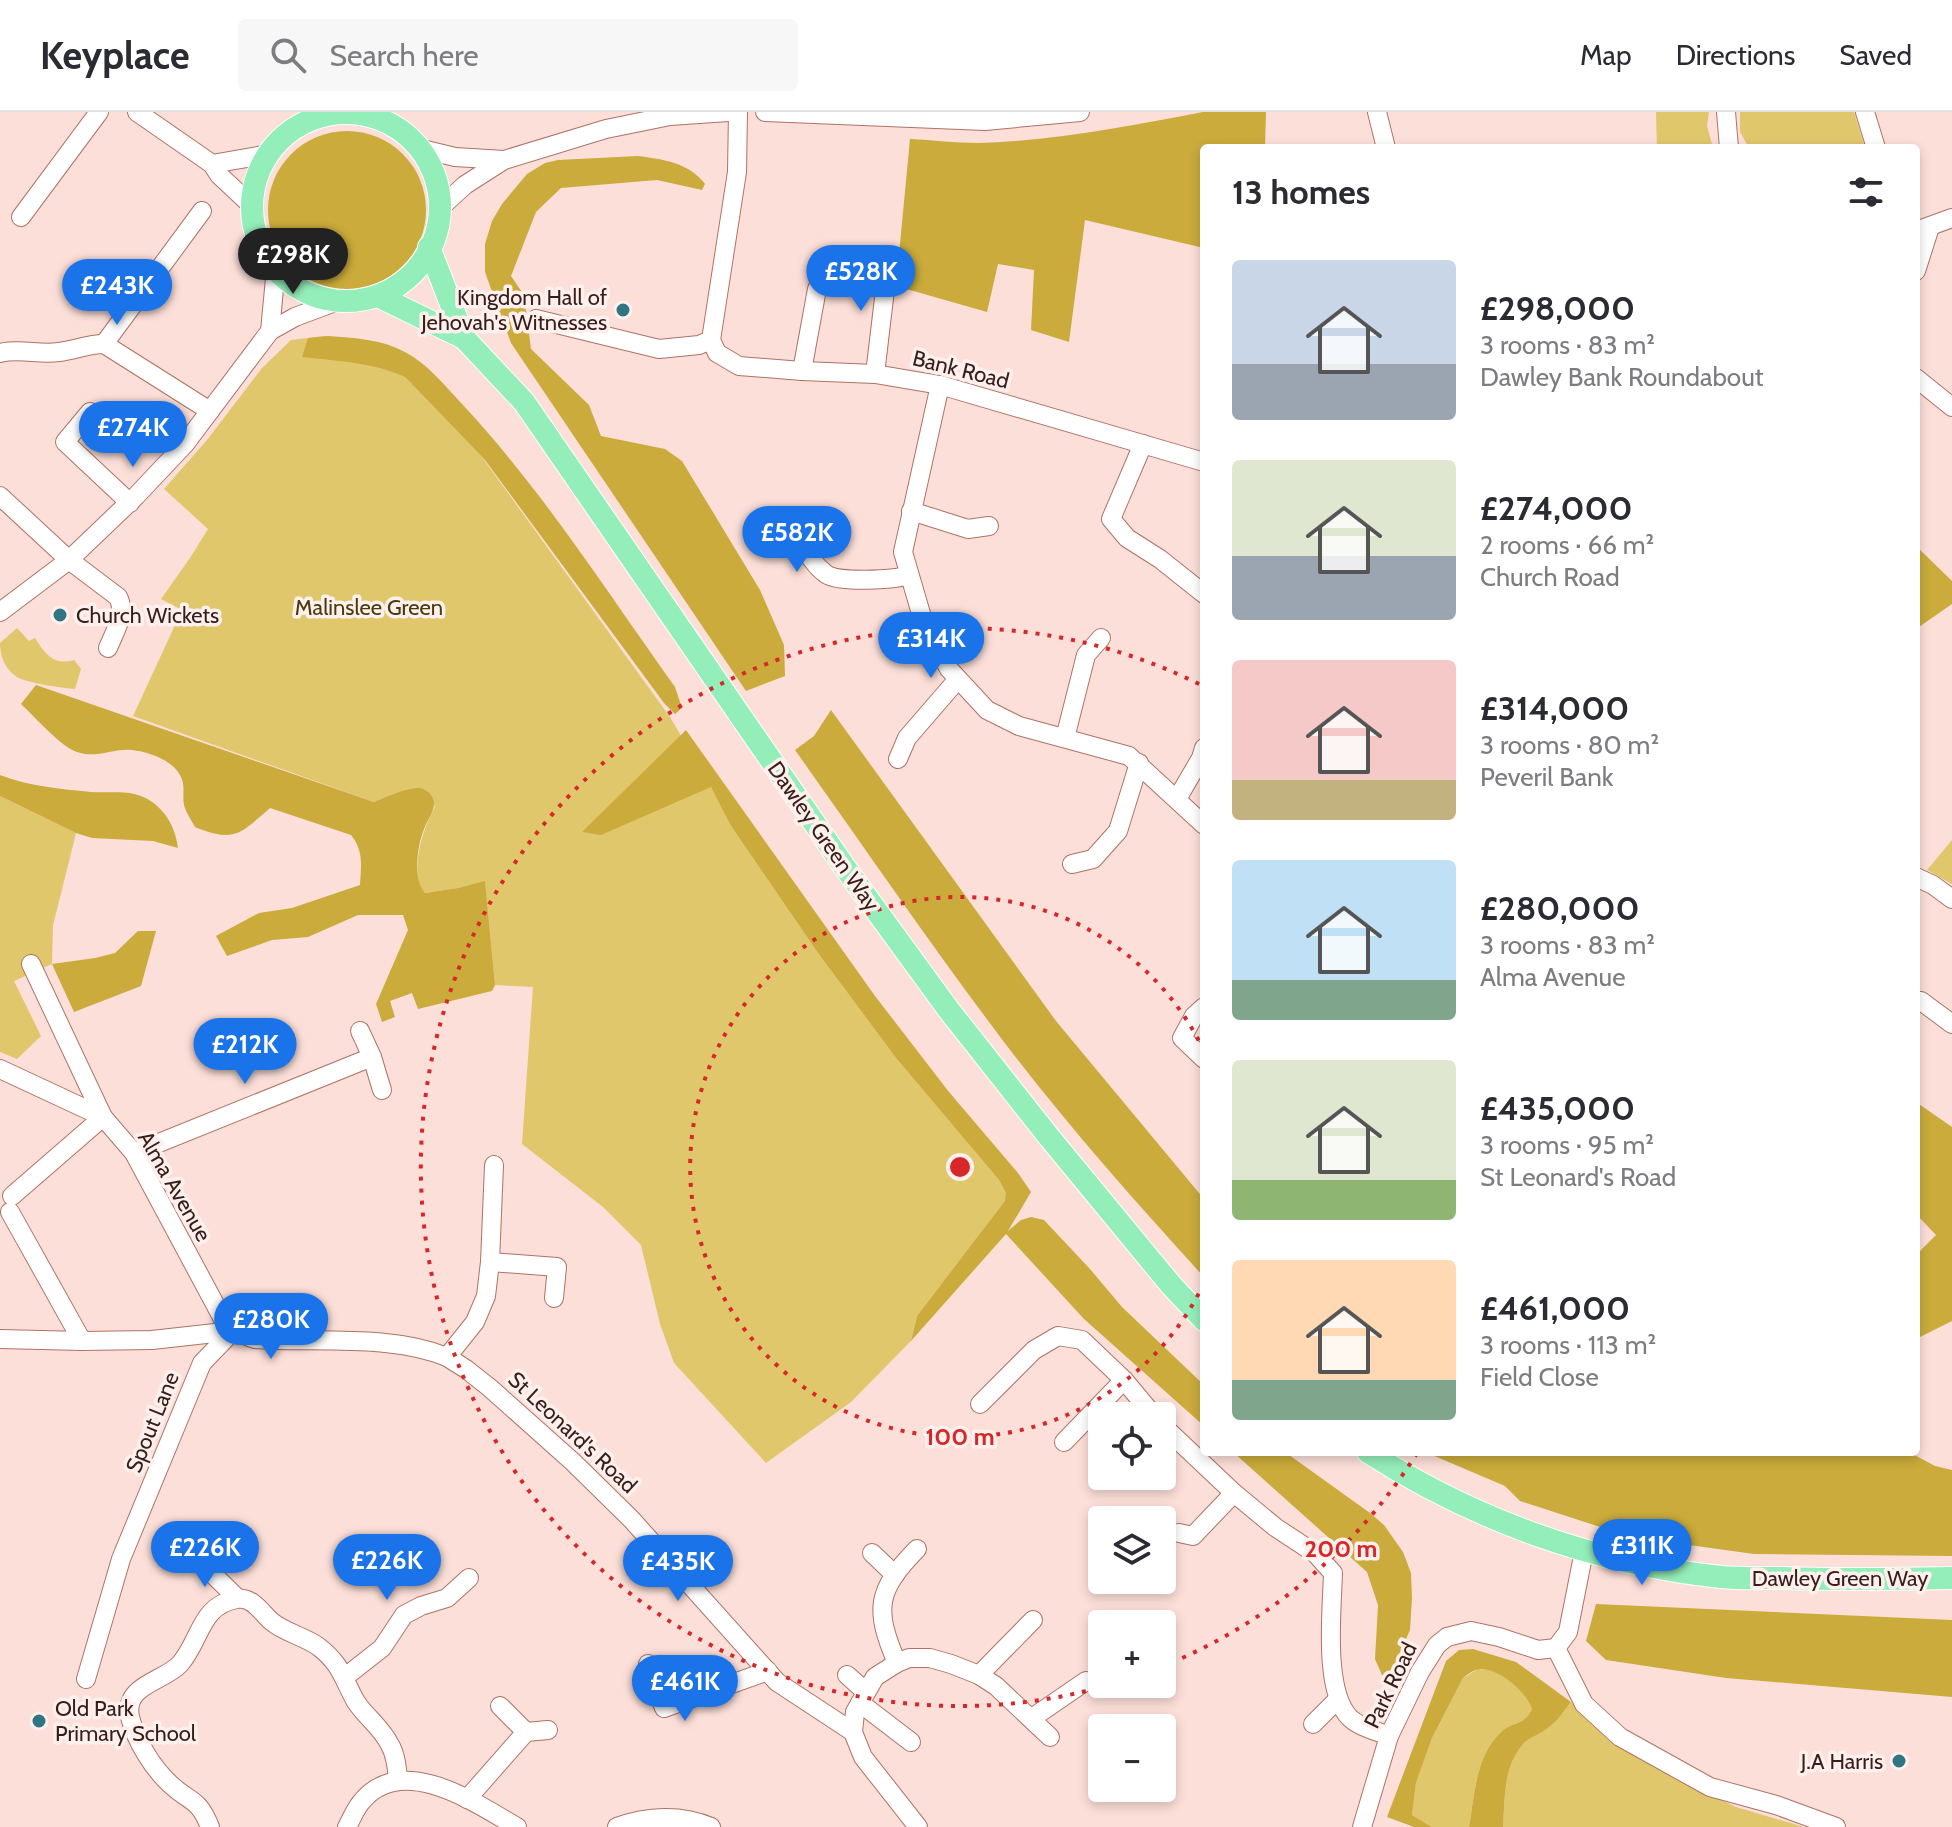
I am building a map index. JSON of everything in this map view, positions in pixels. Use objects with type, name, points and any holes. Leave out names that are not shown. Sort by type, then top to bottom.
[{"type":"main road","points":[[318,115],[382,116],[422,149],[437,179],[441,207],[429,247],[406,278],[378,296],[335,302],[319,298],[298,288],[276,268],[261,244],[251,205],[259,171],[280,137],[318,115]]},
{"type":"main road","name":"Dawley Green Way","points":[[429,247],[464,338]]},
{"type":"main road","name":"Dawley Green Way","points":[[378,296],[464,338],[524,402],[846,869],[948,1009],[1049,1137],[1200,1316]]},
{"type":"main road","name":"Dawley Green Way","points":[[1374,1456],[1408,1477],[1509,1525],[1584,1551],[1643,1564],[1722,1577],[1839,1580],[1952,1578]]},
{"type":"street","points":[[21,217],[99,112]]},
{"type":"street","points":[[137,112],[212,164],[219,175],[251,205]]},
{"type":"street","points":[[441,207],[465,185],[504,160],[606,129],[670,116],[728,112]]},
{"type":"street","points":[[536,319],[659,349],[699,345],[711,340],[737,172],[738,112]]},
{"type":"street","points":[[765,112],[985,121],[1005,116],[1080,112]]},
{"type":"street","points":[[1377,112],[1385,144]]},
{"type":"street","points":[[1726,112],[1729,144]]},
{"type":"street","points":[[1865,112],[1875,144]]},
{"type":"street","points":[[422,149],[455,157],[504,160]]},
{"type":"street","points":[[212,164],[269,154]]},
{"type":"street","points":[[104,344],[202,211]]},
{"type":"street","points":[[1923,228],[1952,218]]},
{"type":"street","points":[[875,374],[889,256]]},
{"type":"street","points":[[270,331],[276,268]]},
{"type":"street","points":[[802,371],[817,289]]},
{"type":"street","points":[[0,612],[69,560],[130,503],[185,444],[270,331],[295,317],[335,302]]},
{"type":"street","name":"Bank Road","points":[[711,340],[717,353],[739,366],[875,374],[940,385],[1200,461]]},
{"type":"street","points":[[0,353],[60,352],[104,344],[210,411]]},
{"type":"street","points":[[1920,381],[1952,407]]},
{"type":"street","points":[[940,385],[903,552],[922,617],[949,669],[987,710],[1019,726],[1129,756],[1200,821]]},
{"type":"street","points":[[90,412],[65,442],[130,503]]},
{"type":"street","points":[[1143,444],[1111,519],[1127,538],[1200,591]]},
{"type":"street","points":[[0,496],[69,560],[118,597],[122,603],[121,615],[108,648]]},
{"type":"street","points":[[911,511],[968,529],[989,526]]},
{"type":"street","points":[[795,533],[810,557],[834,578],[878,580],[909,575]]},
{"type":"street","points":[[1065,738],[1086,655],[1101,638]]},
{"type":"street","points":[[898,759],[907,738],[958,679]]},
{"type":"street","points":[[1177,799],[1200,760]]},
{"type":"street","points":[[1072,864],[1093,859],[1118,831],[1139,763]]},
{"type":"street","points":[[1920,879],[1952,899]]},
{"type":"street","name":"Alma Avenue","points":[[31,964],[103,1117],[134,1153],[220,1314],[233,1331]]},
{"type":"street","points":[[1921,1001],[1952,1024]]},
{"type":"street","points":[[1200,1011],[1182,1038],[1200,1055]]},
{"type":"street","points":[[360,1031],[382,1090]]},
{"type":"street","points":[[134,1153],[372,1057]]},
{"type":"street","name":"Alma Avenue","points":[[0,1069],[103,1117]]},
{"type":"street","points":[[82,1341],[6,1203],[103,1117]]},
{"type":"street","points":[[0,1339],[152,1340],[233,1331],[255,1339],[401,1344],[447,1357],[470,1330],[486,1296],[494,1165]]},
{"type":"street","points":[[490,1262],[557,1267],[554,1298]]},
{"type":"street","name":"Spout Lane","points":[[86,1679],[121,1559],[202,1363],[233,1331]]},
{"type":"street","points":[[980,1404],[1034,1350],[1058,1336],[1082,1340],[1142,1402]]},
{"type":"street","name":"St Leonard's Road","points":[[447,1357],[490,1388],[632,1520],[777,1682],[853,1732],[863,1757],[909,1824]]},
{"type":"street","points":[[1064,1442],[1124,1380]]},
{"type":"street","points":[[1176,1438],[1234,1493],[1275,1527],[1316,1554],[1333,1573],[1331,1631],[1334,1688],[1340,1706],[1353,1721],[1389,1736]]},
{"type":"street","points":[[1179,1533],[1193,1536],[1234,1493]]},
{"type":"street","points":[[179,1541],[237,1598]]},
{"type":"street","points":[[897,1663],[881,1614],[885,1591],[898,1569],[917,1549]]},
{"type":"street","points":[[1584,1551],[1568,1632],[1556,1648],[1584,1704],[1620,1737],[1710,1787],[1776,1805],[1836,1827]]},
{"type":"street","points":[[872,1553],[895,1575]]},
{"type":"street","points":[[345,1677],[382,1648],[404,1615],[447,1598],[469,1578]]},
{"type":"street","points":[[210,1827],[203,1810],[169,1783],[147,1754],[131,1720],[130,1703],[139,1689],[180,1664],[213,1610],[237,1598],[248,1600],[278,1626],[322,1649],[339,1667],[356,1701],[390,1745],[398,1780]]},
{"type":"street","points":[[979,1675],[1033,1620]]},
{"type":"street","name":"Park Road","points":[[1362,1827],[1389,1736],[1420,1672],[1437,1645],[1447,1637],[1471,1631],[1538,1650],[1556,1648]]},
{"type":"street","points":[[853,1732],[855,1712],[875,1677],[909,1658],[930,1658],[979,1675],[996,1686],[1050,1737]]},
{"type":"street","points":[[648,1664],[666,1716],[768,1671]]},
{"type":"street","points":[[847,1675],[863,1698],[911,1742]]},
{"type":"street","points":[[1032,1718],[1086,1681]]},
{"type":"street","points":[[1313,1724],[1338,1699]]},
{"type":"street","points":[[500,1706],[526,1732]]},
{"type":"street","points":[[467,1799],[526,1732],[548,1730]]},
{"type":"street","points":[[347,1827],[367,1796],[398,1780],[424,1783],[467,1799],[517,1827]]},
{"type":"street","points":[[617,1827],[681,1817],[711,1827]]},
{"type":"green space","points":[[1656,112],[1709,112],[1707,126],[1712,144],[1657,144]]},
{"type":"green space","points":[[1740,112],[1854,112],[1864,144],[1747,144],[1740,132]]},
{"type":"green space","name":"Malinslee Green","points":[[325,336],[405,377],[482,457],[670,717],[731,826],[818,953],[896,1058],[999,1180],[1006,1193],[1006,1201],[917,1316],[911,1341],[851,1402],[766,1463],[674,1363],[660,1324],[641,1245],[603,1207],[522,1144],[533,987],[495,985],[485,882],[424,893],[421,889],[418,875],[420,848],[435,806],[408,790],[374,802],[133,716],[182,610],[161,599],[208,529],[164,489],[207,440],[262,368],[291,340]]},
{"type":"green space","points":[[17,628],[29,641],[35,638],[42,649],[56,660],[74,660],[81,669],[75,689],[28,681],[9,670],[2,657],[0,643]]},
{"type":"green space","points":[[0,796],[76,833],[53,925],[52,964],[14,981],[41,1036],[17,1059],[0,1052]]},
{"type":"green space","points":[[1952,840],[1952,884],[1927,870]]},
{"type":"green space","points":[[1478,1669],[1493,1670],[1505,1676],[1522,1691],[1532,1709],[1525,1719],[1502,1731],[1486,1752],[1478,1776],[1469,1827],[1432,1827],[1412,1815],[1416,1783],[1432,1738],[1463,1678]]},
{"type":"green space","points":[[1571,1702],[1614,1743],[1670,1775],[1736,1807],[1804,1827],[1503,1827],[1506,1783],[1517,1752],[1526,1741],[1552,1724]]},
{"type":"shaded area","points":[[1203,112],[1266,112],[1265,144],[1200,144],[1200,247],[1085,220],[1069,342],[1031,330],[1034,270],[998,264],[987,312],[896,286],[910,139],[978,143],[1091,132]]},
{"type":"shaded area","points":[[347,131],[377,137],[403,154],[420,180],[426,210],[420,240],[403,266],[377,283],[347,289],[317,283],[291,266],[274,240],[268,210],[274,180],[291,154],[317,137]]},
{"type":"shaded area","points":[[638,156],[684,167],[705,184],[702,190],[657,180],[561,188],[536,212],[511,276],[524,295],[531,349],[589,405],[601,436],[665,449],[682,461],[760,590],[784,645],[785,676],[746,691],[511,343],[485,272],[485,244],[492,221],[527,174],[545,163],[558,160]]},
{"type":"shaded area","points":[[328,336],[387,344],[413,357],[443,383],[547,507],[675,687],[682,708],[675,714],[664,703],[485,460],[405,377],[367,365],[302,357],[308,338]]},
{"type":"shaded area","points":[[1920,550],[1952,581],[1952,604],[1920,626]]},
{"type":"shaded area","points":[[36,685],[374,802],[412,789],[421,788],[428,792],[434,805],[419,846],[417,864],[421,888],[425,893],[485,881],[495,985],[492,991],[418,1009],[412,993],[390,1001],[395,1017],[382,1022],[376,1004],[408,930],[403,915],[358,915],[308,937],[272,940],[227,956],[216,936],[259,913],[292,908],[360,885],[360,853],[351,835],[270,808],[236,833],[219,834],[195,827],[184,805],[182,779],[176,769],[152,755],[132,750],[84,754],[71,749],[21,704]]},
{"type":"shaded area","points":[[831,710],[1056,1021],[1200,1194],[1200,1273],[1040,1088],[939,954],[795,750],[814,736]]},
{"type":"shaded area","points":[[686,730],[875,996],[1031,1192],[1008,1231],[1021,1220],[1031,1217],[1044,1220],[1122,1307],[1200,1381],[1200,1422],[1084,1319],[1006,1234],[911,1341],[917,1316],[1005,1201],[1006,1193],[999,1180],[896,1058],[818,953],[731,826],[711,787],[601,835],[582,832]]},
{"type":"shaded area","points":[[0,775],[45,786],[129,793],[143,797],[165,814],[174,830],[178,848],[153,841],[92,838],[76,833],[0,796]]},
{"type":"shaded area","points":[[138,931],[156,931],[141,986],[74,1012],[52,964],[115,953]]},
{"type":"shaded area","points":[[1920,1105],[1952,1127],[1952,1321],[1920,1337],[1920,1251],[1936,1235],[1920,1218]]},
{"type":"shaded area","points":[[1237,1456],[1291,1456],[1370,1513],[1384,1525],[1403,1552],[1411,1573],[1410,1630],[1388,1680],[1382,1675],[1375,1659],[1378,1605],[1367,1572]]},
{"type":"shaded area","points":[[1434,1456],[1916,1456],[1935,1466],[1952,1470],[1952,1556],[1754,1554],[1631,1537],[1520,1501],[1505,1486]]},
{"type":"shaded area","points":[[1596,1604],[1952,1620],[1952,1697],[1726,1678],[1606,1660],[1586,1641]]},
{"type":"shaded area","points":[[1473,1649],[1516,1662],[1571,1702],[1553,1724],[1526,1741],[1517,1752],[1506,1783],[1503,1827],[1469,1827],[1478,1776],[1486,1752],[1502,1731],[1525,1719],[1532,1709],[1511,1682],[1495,1672],[1480,1669],[1471,1672],[1463,1678],[1432,1738],[1416,1783],[1412,1815],[1432,1827],[1414,1827],[1387,1817],[1446,1661],[1459,1650]]},
{"type":"place","name":"Kingdom Hall of Jehovah's Witnesses","points":[[623,310]]},
{"type":"place","name":"Church Wickets","points":[[60,615]]},
{"type":"place","name":"Old Park Primary School","points":[[39,1721]]},
{"type":"place","name":"J.A Harris","points":[[1899,1761]]}]
